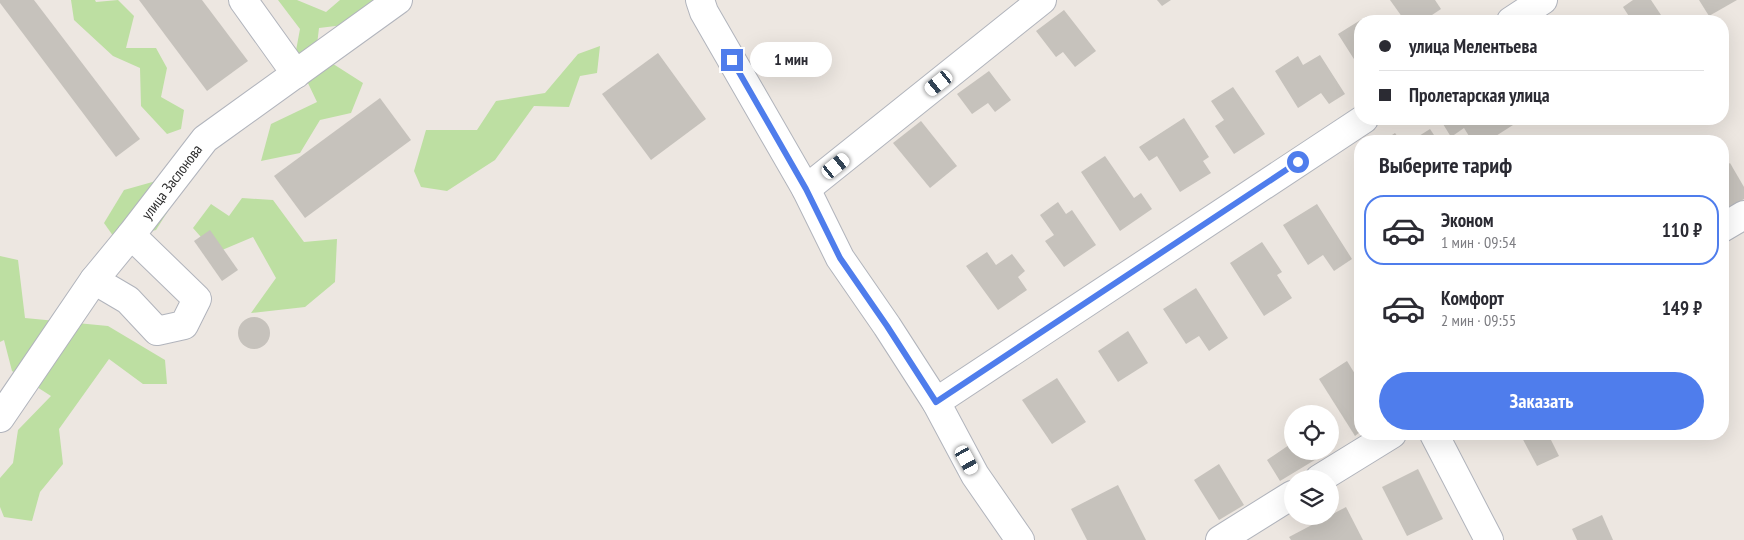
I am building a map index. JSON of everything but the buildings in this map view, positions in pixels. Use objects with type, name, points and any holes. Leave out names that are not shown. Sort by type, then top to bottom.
[{"type":"street","points":[[242,0],[296,74]]},
{"type":"street","name":"улица Заслонова","points":[[0,418],[94,280],[205,139],[398,0]]},
{"type":"street","points":[[700,0],[704,12],[806,189],[840,258],[936,402],[975,475],[1020,540]]},
{"type":"street","points":[[806,189],[1042,0]]},
{"type":"street","points":[[1520,15],[1543,0]]},
{"type":"street","points":[[936,402],[1355,125]]},
{"type":"street","points":[[1729,224],[1744,215]]},
{"type":"street","points":[[94,280],[128,300],[157,331],[184,325],[197,299],[131,235]]},
{"type":"street","points":[[1334,470],[1382,440]]},
{"type":"street","points":[[1437,440],[1489,540]]},
{"type":"street","points":[[1220,540],[1284,500]]},
{"type":"green space","points":[[71,0],[95,0],[96,2],[118,0],[134,16],[126,48],[156,48],[167,68],[161,97],[184,110],[181,129],[167,134],[141,106],[140,68],[113,56],[74,20]]},
{"type":"green space","points":[[278,0],[297,0],[326,12],[340,0],[387,0],[369,22],[319,28],[316,53],[363,83],[351,113],[320,120],[300,153],[261,161],[271,124],[317,102],[295,56],[300,29]]},
{"type":"green space","points":[[600,46],[597,73],[580,76],[569,107],[534,106],[495,160],[447,191],[421,187],[414,171],[426,130],[477,130],[496,101],[545,93],[578,54]]},
{"type":"green space","points":[[156,181],[168,211],[156,230],[116,240],[104,223],[124,190]]},
{"type":"green space","points":[[242,198],[273,200],[304,242],[337,239],[335,282],[305,307],[251,313],[276,278],[253,237],[215,253],[193,228],[211,204],[229,216]]},
{"type":"green space","points":[[0,256],[18,260],[25,318],[108,326],[165,360],[167,384],[143,384],[109,359],[59,429],[63,464],[40,492],[32,521],[4,517],[0,507],[0,478],[13,463],[18,430],[51,396],[12,371],[4,340],[0,342]]},
{"type":"route","points":[[732,60],[806,189],[840,258],[936,402],[1298,162]]}]
